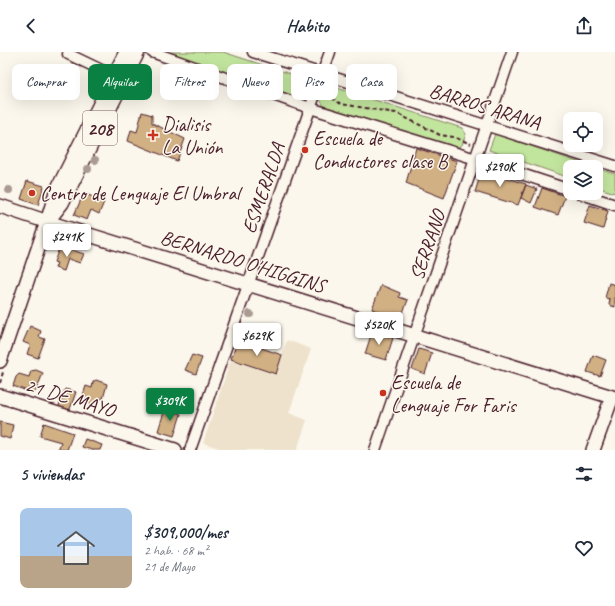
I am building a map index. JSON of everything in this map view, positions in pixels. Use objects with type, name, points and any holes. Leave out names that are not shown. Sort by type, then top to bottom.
[{"type":"main road","name":"208","points":[[120,64],[126,52]]},
{"type":"main road","name":"208","points":[[48,222],[62,204],[138,52]]},
{"type":"main road","name":"208","points":[[48,222],[56,192],[102,100]]},
{"type":"main road","name":"BERNARDO O'HIGGINS","points":[[0,206],[414,336],[614,393]]},
{"type":"main road","points":[[0,361],[48,222]]},
{"type":"main road","points":[[593,450],[614,393]]},
{"type":"main road","name":"21 DE MAYO","points":[[0,396],[175,450]]},
{"type":"street","points":[[152,52],[310,108],[476,159],[563,188]]},
{"type":"street","name":"BARROS ARANA","points":[[253,52],[291,64]]},
{"type":"street","name":"ESMERALDA","points":[[326,64],[330,52]]},
{"type":"street","name":"SERRANO","points":[[374,450],[512,52]]},
{"type":"street","points":[[68,54],[89,64]]},
{"type":"street","name":"BARROS ARANA","points":[[338,79],[615,166]]},
{"type":"street","name":"ESMERALDA","points":[[190,450],[313,100]]},
{"type":"street","points":[[600,200],[615,205]]},
{"type":"path","points":[[335,100],[341,104],[396,113],[440,135],[454,137],[480,147]]},
{"type":"shaded area","points":[[287,340],[311,349],[289,413],[307,420],[297,450],[225,450],[203,443],[231,359],[275,374]]},
{"type":"green space","points":[[162,52],[223,52],[260,64],[227,64],[227,75],[219,72],[219,64],[196,64]]},
{"type":"green space","points":[[283,71],[291,74],[291,98],[283,95]]},
{"type":"green space","points":[[338,88],[346,91],[346,100],[375,100],[462,128],[466,134],[462,145],[455,149],[324,106],[321,100],[338,100]]},
{"type":"green space","points":[[495,134],[572,160],[563,160],[563,176],[489,150]]},
{"type":"green space","points":[[603,170],[615,174],[615,193],[603,189]]},
{"type":"building","name":"Dialisis La Unión","points":[[142,112],[152,115],[152,123],[185,139],[177,161],[128,141],[131,130],[137,132]]},
{"type":"building","points":[[416,148],[457,161],[444,198],[406,183]]},
{"type":"building","points":[[482,170],[526,184],[518,205],[475,192]]},
{"type":"building","name":"Centro de Lenguaje El Umbral","points":[[27,181],[44,186],[38,205],[21,199]]},
{"type":"building","points":[[526,185],[537,189],[531,203],[521,198]]},
{"type":"building","points":[[542,188],[563,195],[564,200],[558,215],[535,207]]},
{"type":"building","points":[[84,193],[104,202],[99,214],[91,210],[87,220],[74,215]]},
{"type":"building","points":[[590,205],[608,211],[603,229],[584,223]]},
{"type":"building","points":[[60,246],[84,254],[80,263],[68,259],[64,271],[55,268],[57,263],[54,262]]},
{"type":"building","points":[[609,283],[615,285],[615,307],[609,305],[610,299],[605,298]]},
{"type":"building","points":[[381,285],[400,293],[399,297],[408,300],[400,320],[372,309]]},
{"type":"building","points":[[30,326],[41,331],[39,337],[45,339],[38,358],[27,354],[30,345],[23,342]]},
{"type":"building","points":[[372,332],[393,338],[386,360],[365,354]]},
{"type":"building","points":[[238,340],[282,355],[276,374],[231,359]]},
{"type":"building","points":[[419,349],[432,353],[425,374],[412,369]]},
{"type":"building","points":[[192,355],[202,358],[196,374],[185,370]]},
{"type":"building","points":[[593,355],[606,360],[600,376],[587,372]]},
{"type":"building","points":[[36,370],[43,373],[36,391],[33,393],[13,386],[16,377],[19,374],[29,377],[31,371]]},
{"type":"building","points":[[96,380],[107,384],[103,399],[99,398],[97,406],[83,402],[85,395],[83,395],[86,386],[92,388],[93,382]]},
{"type":"building","points":[[65,389],[76,392],[69,412],[58,409]]},
{"type":"building","points":[[165,409],[181,414],[174,436],[158,431]]},
{"type":"building","points":[[0,422],[13,425],[10,439],[0,436]]},
{"type":"building","points":[[44,423],[73,433],[67,450],[58,450],[61,442],[40,436]]},
{"type":"building","points":[[85,439],[102,445],[100,450],[92,450],[82,447]]},
{"type":"place","name":"Dialisis La Unión","points":[[153,135]]},
{"type":"place","name":"Escuela de Conductores clase B","points":[[305,150]]},
{"type":"place","name":"Centro de Lenguaje El Umbral","points":[[32,193]]},
{"type":"place","name":"Escuela de Lenguaje For Faris","points":[[383,393]]}]
